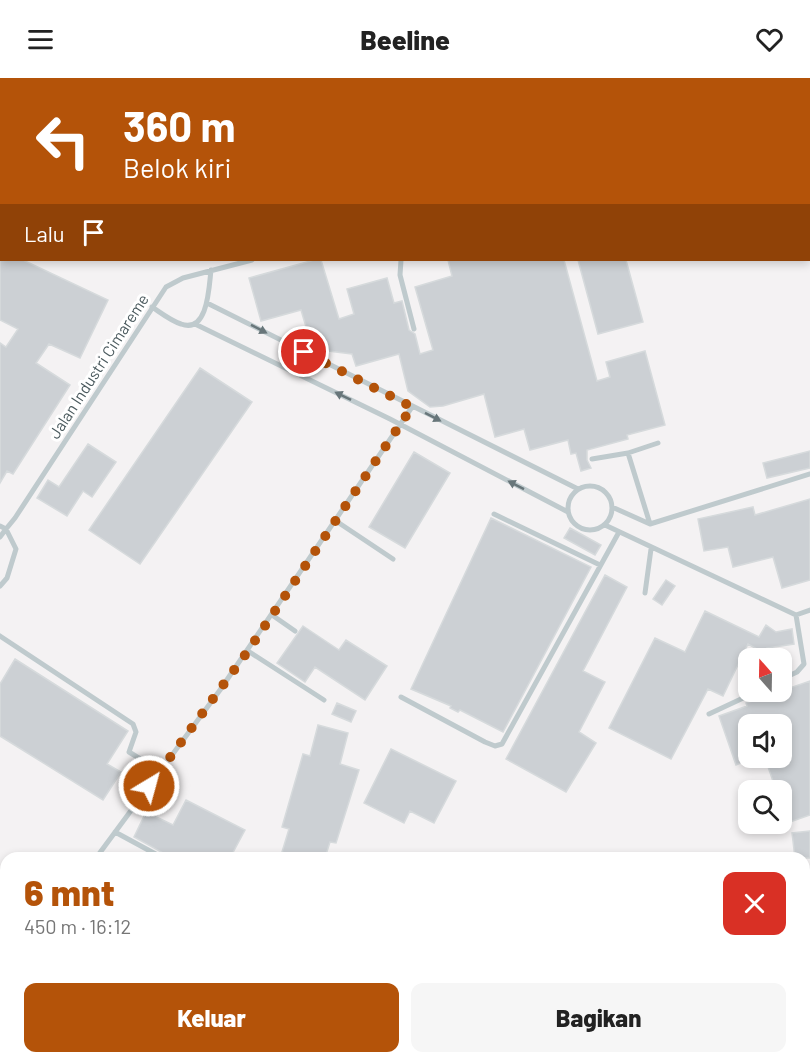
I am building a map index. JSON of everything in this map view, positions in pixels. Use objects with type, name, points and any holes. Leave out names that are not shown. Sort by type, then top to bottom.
[{"type":"lane","points":[[401,261],[400,275],[414,329]]},
{"type":"lane","name":"Jalan Industri Cimareme","points":[[0,537],[166,287],[230,262]]},
{"type":"lane","points":[[195,324],[200,320],[207,303],[211,270]]},
{"type":"lane","points":[[207,303],[578,489]]},
{"type":"lane","points":[[152,307],[183,325],[195,324],[401,425],[568,512]]},
{"type":"lane","points":[[101,852],[248,651],[412,407]]},
{"type":"lane","points":[[592,459],[628,453],[658,443]]},
{"type":"lane","points":[[628,453],[650,524]]},
{"type":"lane","points":[[612,507],[650,524],[810,474]]},
{"type":"lane","points":[[596,486],[610,498],[612,514],[605,525],[594,530],[583,529],[573,522],[568,512],[568,503],[578,489],[596,486]]},
{"type":"lane","points":[[494,514],[600,565]]},
{"type":"lane","points":[[336,520],[393,559]]},
{"type":"lane","points":[[605,525],[651,549],[796,615],[810,610]]},
{"type":"lane","points":[[0,526],[6,529],[16,549],[7,578],[0,586]]},
{"type":"lane","points":[[401,697],[485,742],[495,746],[502,744],[619,532]]},
{"type":"lane","points":[[645,593],[651,549]]},
{"type":"lane","points":[[272,615],[295,631]]},
{"type":"lane","points":[[792,674],[804,664],[796,615]]},
{"type":"lane","points":[[0,636],[133,724],[136,732],[129,752],[160,771]]},
{"type":"lane","points":[[248,651],[324,700]]},
{"type":"lane","points":[[709,714],[738,700]]},
{"type":"lane","points":[[116,832],[152,852]]},
{"type":"building","points":[[0,261],[25,261],[108,300],[80,358],[49,344],[36,363],[70,385],[13,474],[7,471],[0,483],[0,343],[6,347],[18,329],[0,320]]},
{"type":"building","points":[[310,261],[321,261],[339,319],[354,314],[347,289],[387,278],[394,303],[402,301],[409,330],[415,334],[420,354],[433,350],[415,287],[452,276],[448,261],[564,261],[597,381],[610,377],[606,362],[645,351],[665,425],[627,435],[628,439],[587,450],[587,460],[591,468],[581,471],[576,453],[571,454],[568,440],[530,450],[524,429],[495,437],[484,394],[443,406],[430,407],[408,391],[399,354],[356,366],[352,354],[328,351],[309,337],[301,310],[261,321],[249,278]]},
{"type":"building","points":[[578,261],[626,261],[643,322],[598,334]]},
{"type":"building","points":[[200,368],[252,402],[140,564],[89,530]]},
{"type":"building","points":[[88,444],[116,462],[92,497],[83,491],[67,516],[37,498],[48,480],[59,487]]},
{"type":"building","points":[[810,451],[810,468],[767,478],[763,463]]},
{"type":"building","points":[[414,452],[450,473],[405,548],[369,527]]},
{"type":"building","points":[[810,499],[810,580],[782,588],[773,557],[733,567],[728,547],[704,551],[698,519],[753,507],[755,515]]},
{"type":"building","points":[[491,518],[591,567],[503,732],[411,689]]},
{"type":"building","points":[[570,528],[601,545],[595,555],[564,538]]},
{"type":"building","points":[[605,575],[627,587],[583,671],[605,682],[579,732],[596,743],[566,792],[506,759]]},
{"type":"building","points":[[666,580],[675,586],[662,605],[653,599]]},
{"type":"building","points":[[705,611],[759,637],[766,625],[776,632],[792,629],[794,644],[755,648],[748,644],[746,648],[738,648],[738,665],[723,696],[708,689],[671,759],[609,728],[655,638],[685,652]]},
{"type":"building","points":[[303,626],[339,650],[346,640],[387,666],[365,700],[315,667],[305,682],[277,663]]},
{"type":"building","points":[[15,659],[128,731],[107,764],[121,772],[103,800],[0,736],[0,684]]},
{"type":"building","points":[[810,681],[810,815],[792,821],[792,780],[773,780],[768,768],[792,768],[792,714],[738,714],[738,764],[736,765],[719,716],[747,706],[746,703],[749,702],[792,702],[792,687]]},
{"type":"building","points":[[337,703],[356,711],[351,722],[332,714]]},
{"type":"building","points":[[318,725],[348,733],[340,764],[359,770],[336,843],[330,842],[327,852],[282,852],[289,829],[282,827],[303,754],[310,756]]},
{"type":"building","points":[[391,749],[456,781],[434,823],[410,811],[404,823],[364,803]]},
{"type":"building","points":[[186,800],[245,830],[233,852],[161,852],[134,837],[146,812],[173,825]]},
{"type":"building","points":[[810,831],[810,852],[794,852],[792,833]]},
{"type":"route","points":[[149,786],[248,651],[412,407],[304,352]]}]
